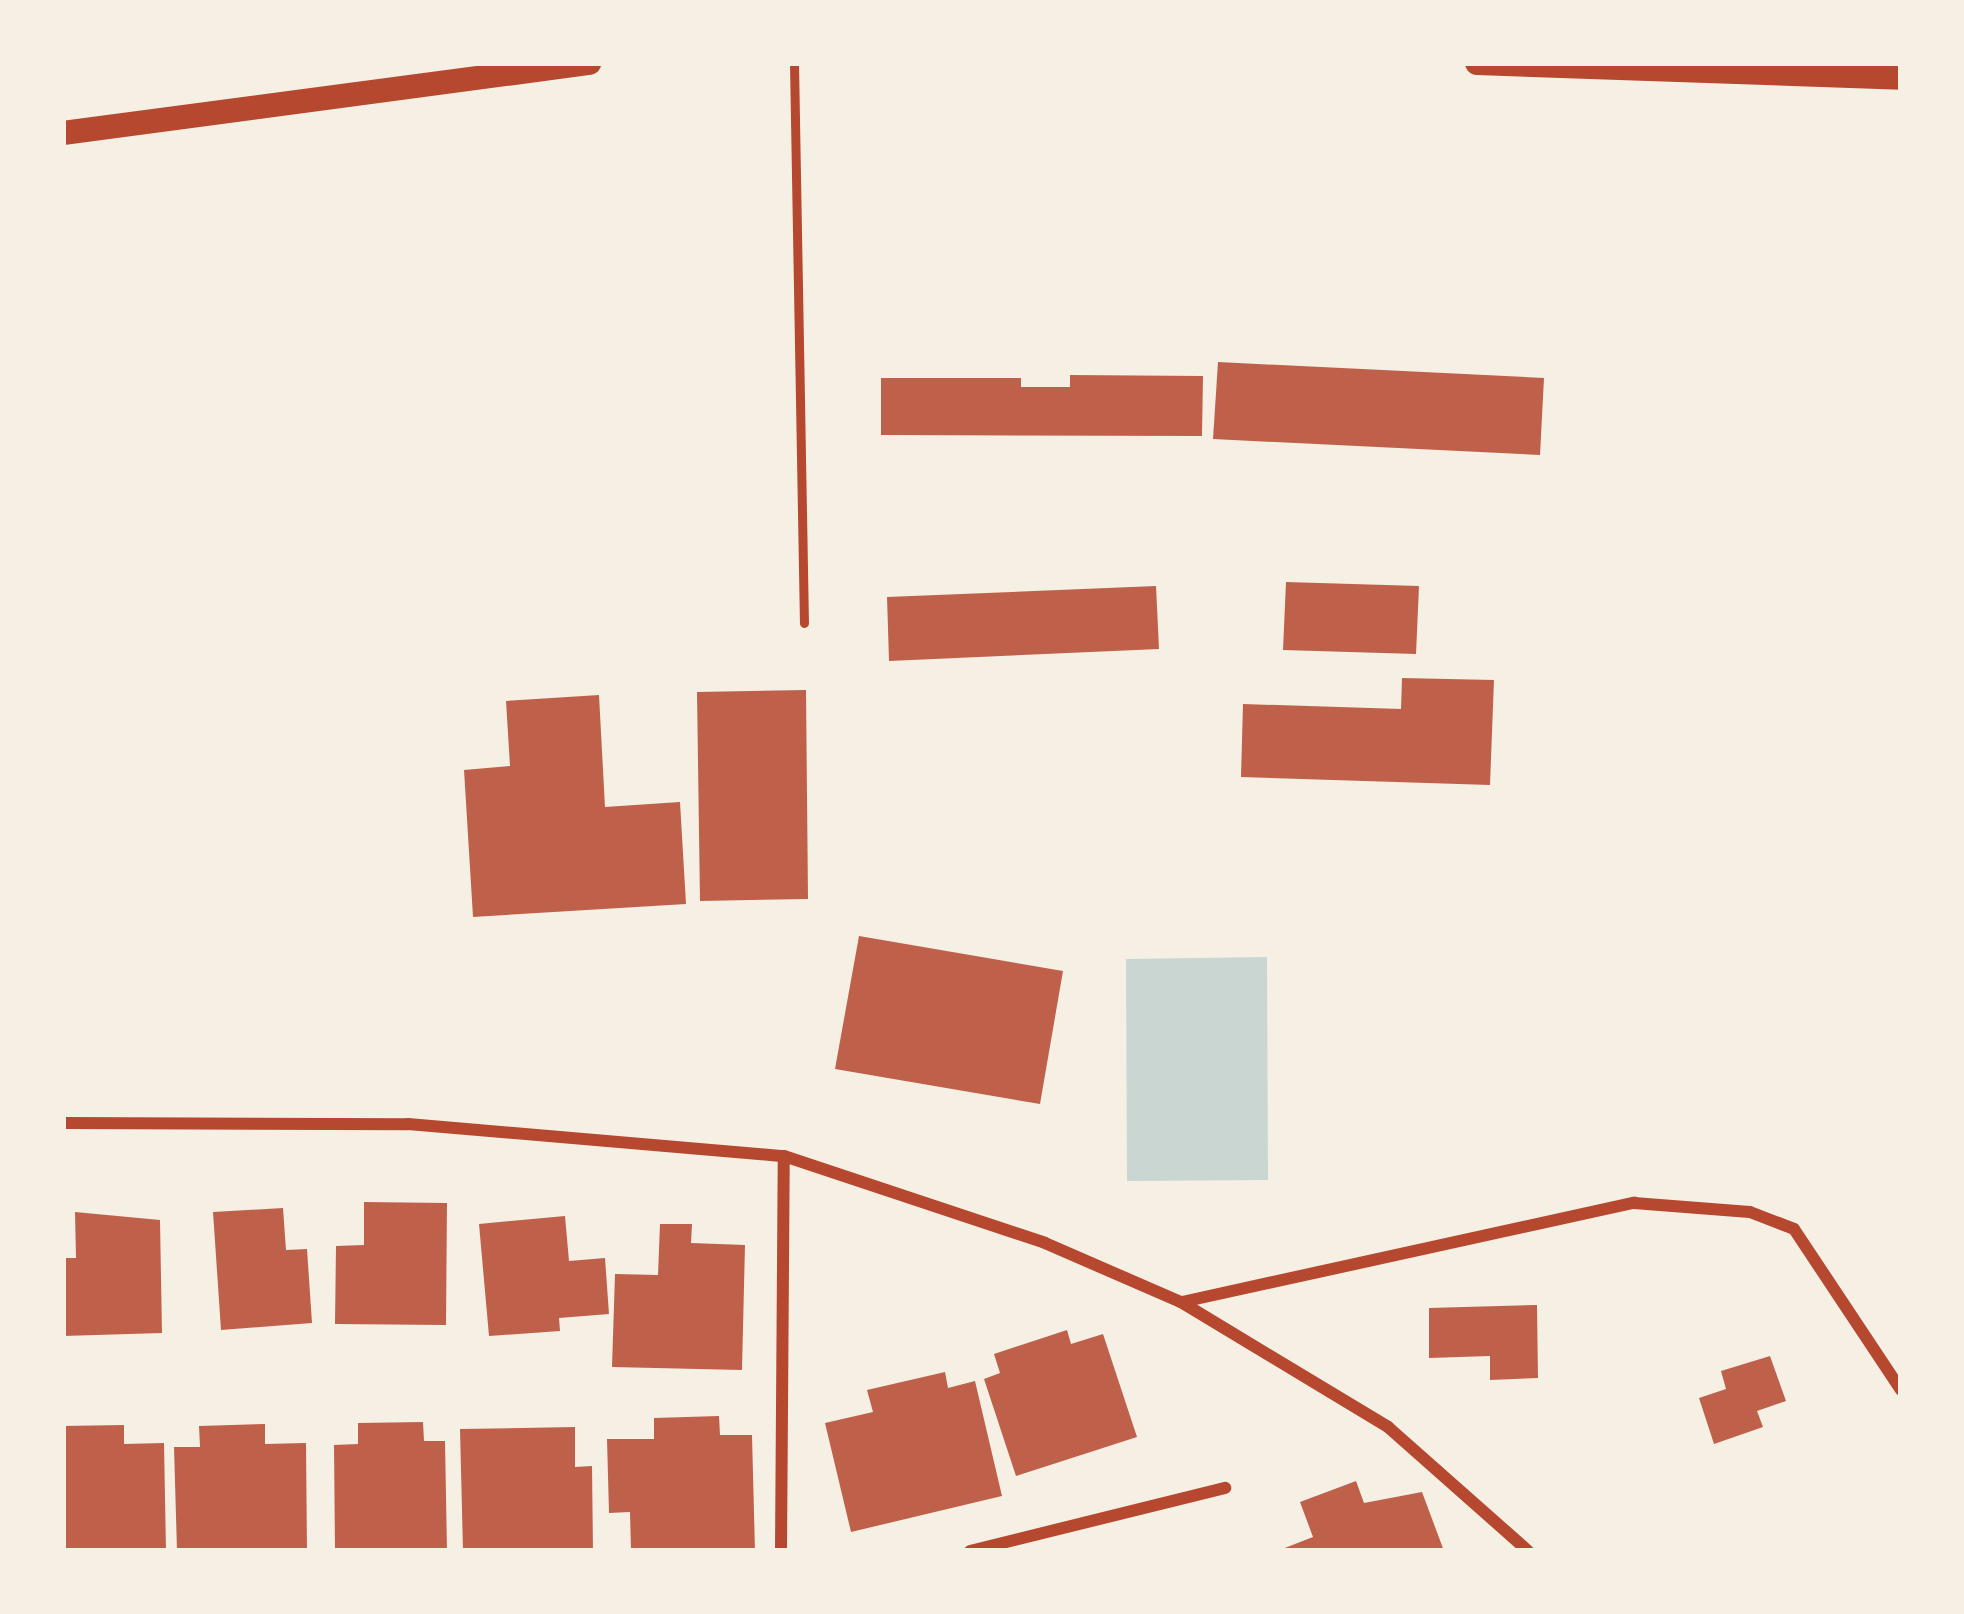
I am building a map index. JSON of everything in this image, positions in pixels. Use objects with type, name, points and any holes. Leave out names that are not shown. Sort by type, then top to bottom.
[{"type":"main road","points":[[63,134],[589,63]]},
{"type":"main road","points":[[1477,63],[1901,78]]},
{"type":"street","points":[[63,1123],[408,1124],[784,1156],[1045,1243],[1180,1302],[1388,1427],[1528,1551]]},
{"type":"street","points":[[781,1551],[784,1156]]},
{"type":"street","points":[[1180,1302],[1634,1203],[1750,1212],[1794,1229],[1901,1390]]},
{"type":"street","points":[[970,1551],[1225,1489]]},
{"type":"lane","points":[[794,63],[804,623]]},
{"type":"shaded area","points":[[1267,957],[1268,1180],[1127,1181],[1126,959]]},
{"type":"building","points":[[1218,362],[1544,378],[1540,455],[1213,439]]},
{"type":"building","points":[[1070,375],[1203,376],[1202,436],[881,435],[881,378],[1021,378],[1021,387],[1070,387]]},
{"type":"building","points":[[1286,582],[1419,586],[1416,654],[1283,650]]},
{"type":"building","points":[[1156,586],[1159,649],[889,661],[887,597]]},
{"type":"building","points":[[1402,678],[1494,680],[1490,785],[1241,777],[1243,704],[1401,709]]},
{"type":"building","points":[[806,690],[808,899],[700,901],[697,692]]},
{"type":"building","points":[[599,695],[605,807],[680,802],[686,904],[473,917],[464,770],[510,766],[506,701]]},
{"type":"building","points":[[859,936],[1063,971],[1040,1104],[835,1069]]},
{"type":"building","points":[[364,1202],[447,1203],[446,1325],[335,1324],[336,1246],[364,1245]]},
{"type":"building","points":[[283,1208],[286,1250],[307,1249],[312,1323],[221,1330],[213,1212]]},
{"type":"building","points":[[75,1212],[160,1220],[162,1333],[63,1336],[63,1258],[76,1258]]},
{"type":"building","points":[[565,1216],[569,1261],[605,1258],[609,1314],[559,1318],[560,1331],[489,1336],[479,1224]]},
{"type":"building","points":[[660,1224],[692,1224],[691,1243],[745,1245],[742,1370],[612,1367],[615,1274],[658,1275]]},
{"type":"building","points":[[1537,1305],[1538,1378],[1490,1380],[1490,1356],[1429,1358],[1429,1308]]},
{"type":"building","points":[[1067,1330],[1071,1344],[1103,1334],[1137,1437],[1016,1476],[984,1379],[1000,1373],[994,1354]]},
{"type":"building","points":[[1770,1356],[1786,1401],[1757,1411],[1763,1427],[1714,1444],[1699,1398],[1726,1389],[1721,1371]]},
{"type":"building","points":[[945,1372],[948,1388],[975,1381],[1002,1496],[851,1532],[825,1423],[873,1412],[867,1390]]},
{"type":"building","points":[[719,1416],[720,1435],[752,1435],[755,1551],[631,1551],[630,1512],[609,1513],[607,1439],[654,1439],[654,1418]]},
{"type":"building","points":[[423,1422],[424,1441],[445,1441],[447,1551],[335,1551],[334,1445],[358,1444],[358,1423]]},
{"type":"building","points":[[265,1424],[265,1444],[306,1443],[307,1551],[177,1551],[174,1447],[200,1447],[199,1426]]},
{"type":"building","points":[[124,1425],[124,1444],[164,1443],[166,1551],[63,1551],[63,1426]]},
{"type":"building","points":[[575,1427],[575,1467],[592,1466],[593,1551],[463,1551],[460,1429]]},
{"type":"building","points":[[1356,1481],[1364,1503],[1422,1492],[1444,1551],[1277,1551],[1313,1537],[1300,1502]]}]
